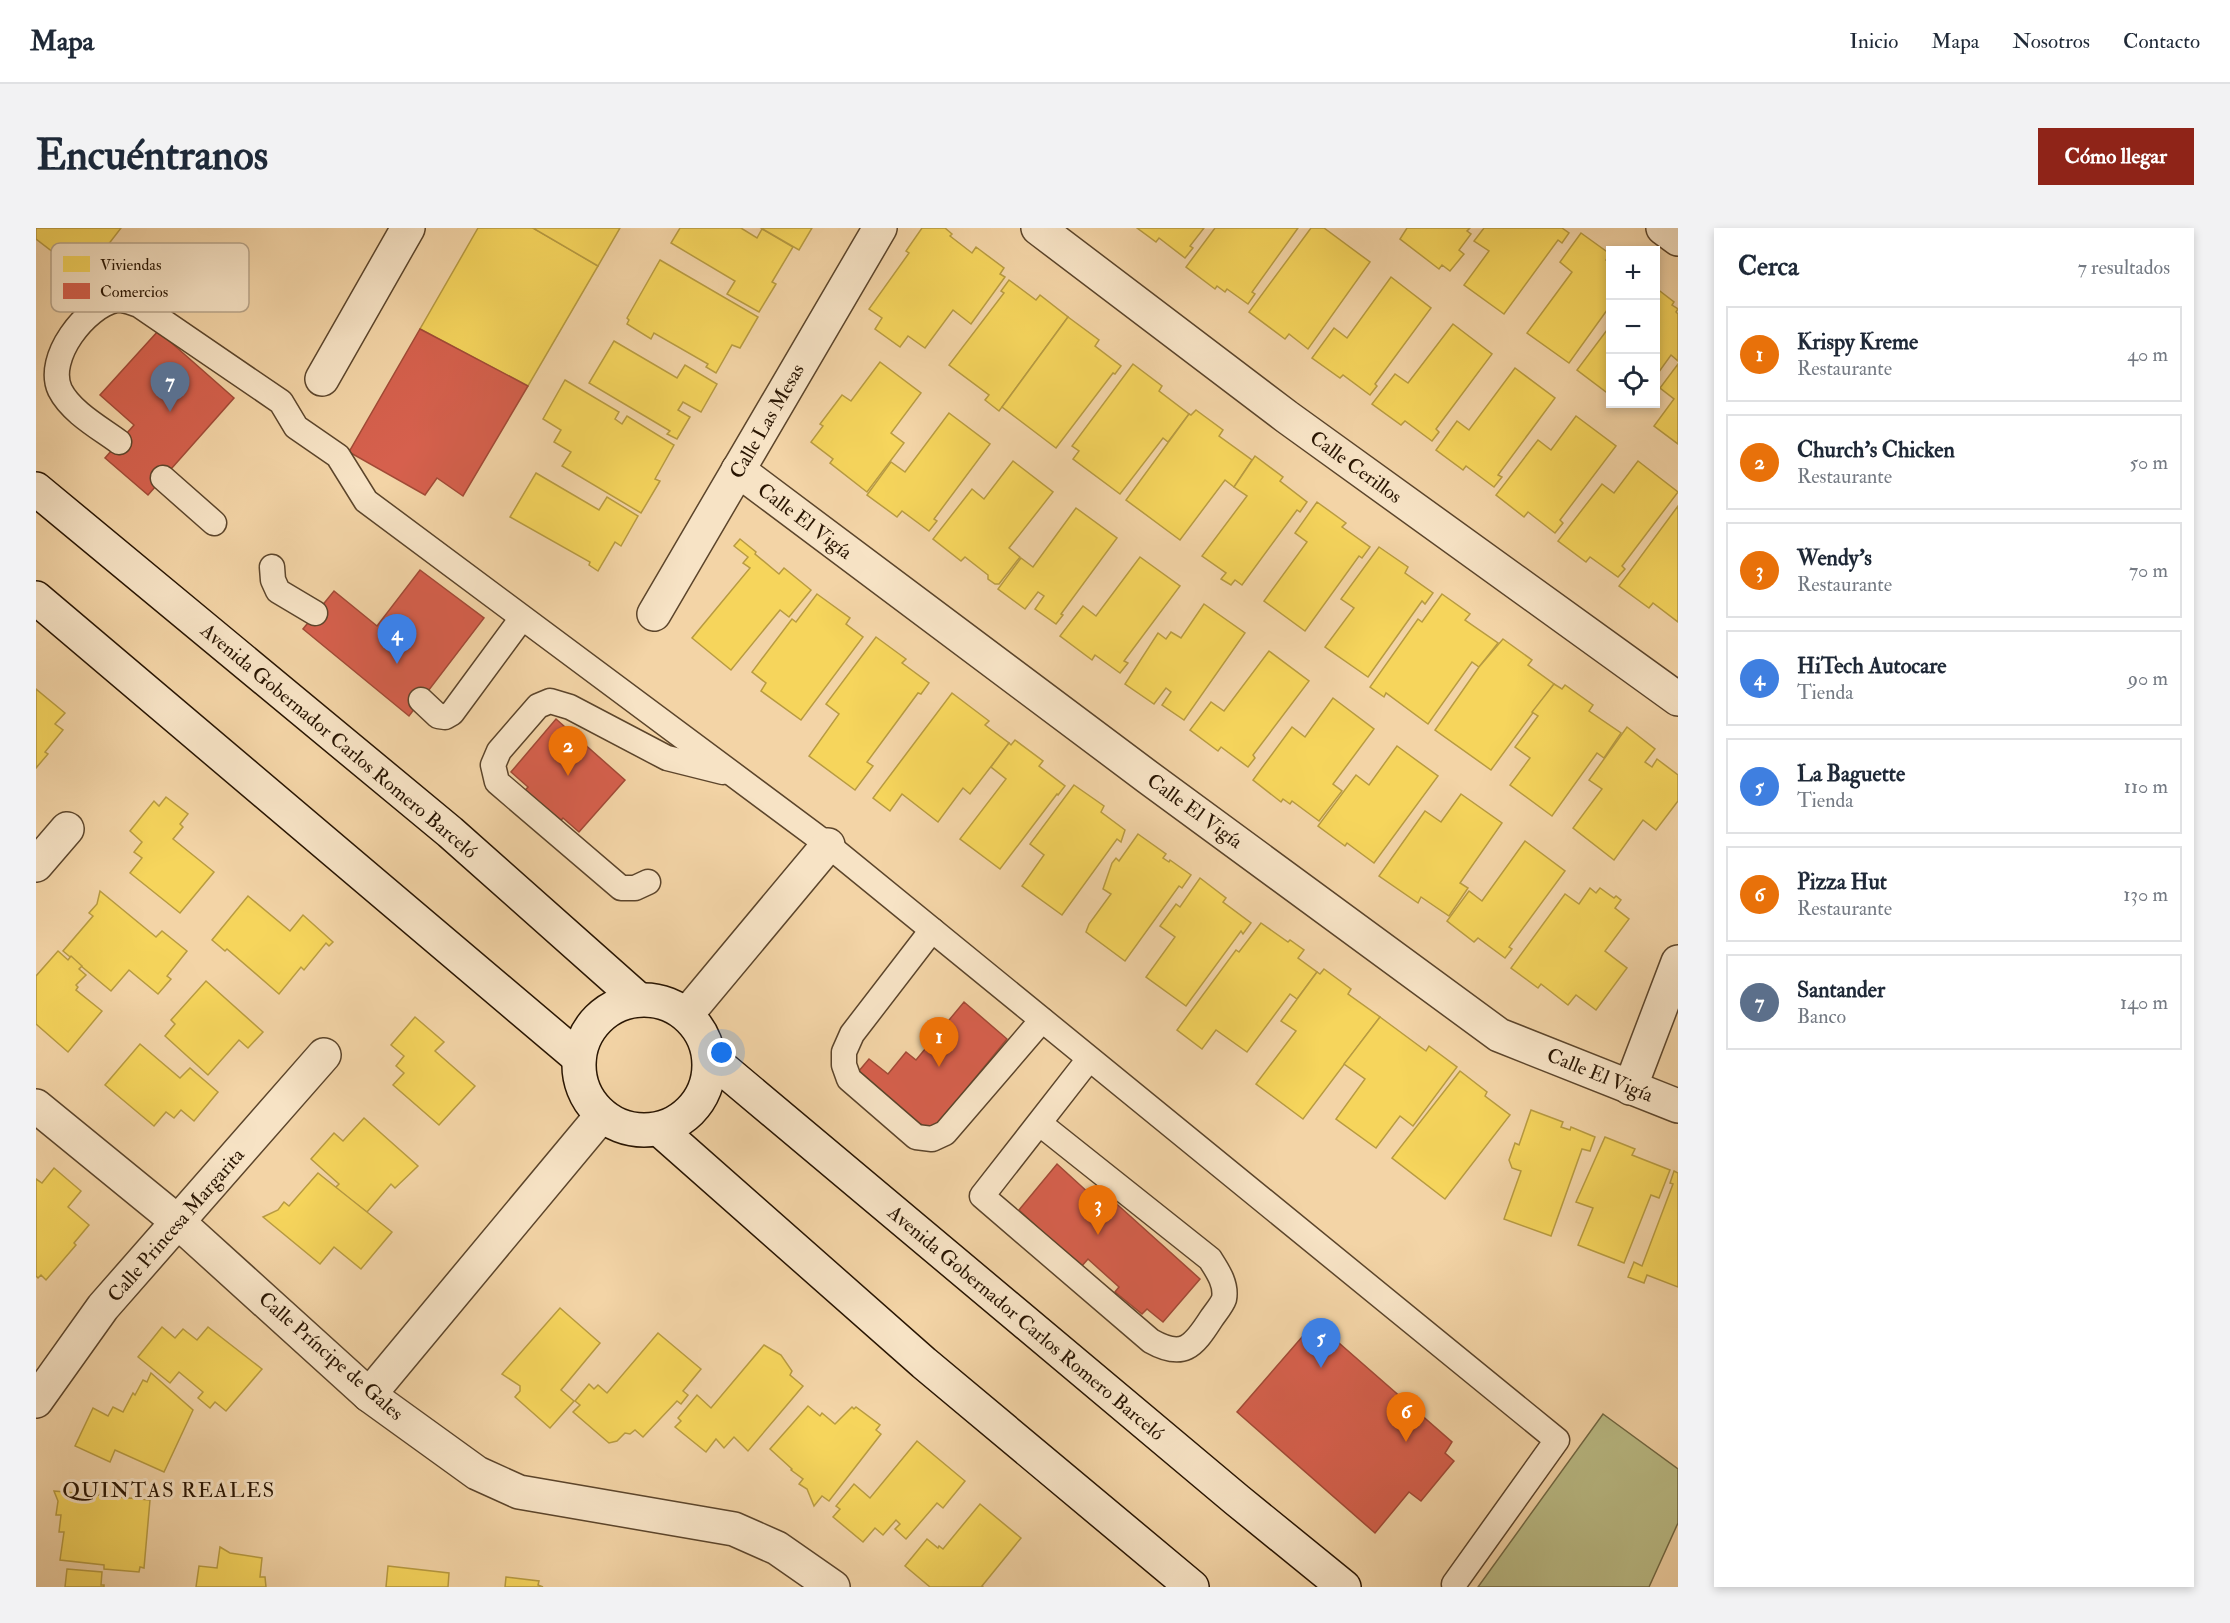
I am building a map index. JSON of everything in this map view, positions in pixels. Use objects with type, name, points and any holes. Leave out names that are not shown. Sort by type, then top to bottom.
[{"type":"street","points":[[322,379],[408,228]]},
{"type":"street","name":"Calle Las Mesas","points":[[654,614],[880,228]]},
{"type":"street","name":"Calle Cerillos","points":[[1038,228],[1287,417],[1678,699]]},
{"type":"street","points":[[1663,228],[1678,239]]},
{"type":"street","name":"Calle El Vigía","points":[[738,470],[1149,778],[1499,1035],[1678,1106]]},
{"type":"street","name":"Avenida Gobernador Carlos Romero Barceló","points":[[36,489],[450,832],[638,999]]},
{"type":"street","points":[[36,598],[579,1058]]},
{"type":"street","points":[[36,865],[67,829]]},
{"type":"street","points":[[687,1014],[828,845]]},
{"type":"street","points":[[1630,1088],[1678,962]]},
{"type":"street","points":[[638,999],[664,1002],[687,1014],[703,1035],[709,1057],[707,1085],[695,1108],[675,1124],[650,1131],[624,1128],[602,1115],[585,1095],[578,1071],[581,1045],[593,1023],[613,1006],[638,999]]},
{"type":"street","name":"Calle Princesa Margarita","points":[[36,1401],[104,1307],[324,1055]]},
{"type":"street","name":"Avenida Gobernador Carlos Romero Barceló","points":[[709,1057],[1344,1587]]},
{"type":"street","name":"Calle Príncipe de Gales","points":[[36,1106],[178,1222],[369,1395],[477,1473],[519,1492],[734,1529],[777,1548],[833,1587]]},
{"type":"street","points":[[369,1395],[602,1115]]},
{"type":"street","points":[[659,1129],[924,1362],[1192,1587]]},
{"type":"lane","points":[[94,312],[82,321],[64,346],[57,368],[60,391],[77,410],[119,442]]},
{"type":"lane","points":[[149,312],[281,402],[297,427],[338,456],[366,501],[828,845],[1557,1440],[1454,1584]]},
{"type":"lane","points":[[163,478],[214,523]]},
{"type":"lane","points":[[272,567],[273,580],[278,591],[315,613]]},
{"type":"lane","points":[[421,700],[438,716],[446,717],[452,713],[522,618]]},
{"type":"lane","points":[[648,882],[635,888],[621,888],[497,782],[493,765],[499,751],[538,706],[550,701],[570,707],[667,758],[734,775]]},
{"type":"lane","points":[[932,930],[852,1034],[844,1059],[849,1079],[916,1137],[932,1139],[945,1133],[1042,1020]]},
{"type":"lane","points":[[1039,1124],[1210,1259],[1220,1276],[1224,1289],[1224,1300],[1201,1334],[1184,1349],[1167,1350],[1151,1341],[982,1196],[1089,1059]]},
{"type":"green space","points":[[1603,1414],[1678,1469],[1678,1523],[1649,1587],[1478,1587]]},
{"type":"building: Viviendas","points":[[36,228],[121,228],[109,243],[51,243],[51,251],[36,239]]},
{"type":"building: Viviendas","points":[[478,228],[533,228],[598,266],[528,386],[420,329]]},
{"type":"building: Viviendas","points":[[533,228],[620,228],[598,266]]},
{"type":"building: Viviendas","points":[[680,228],[741,228],[757,238],[762,229],[793,247],[772,282],[776,284],[759,312],[727,294],[735,281],[671,243]]},
{"type":"building: Viviendas","points":[[761,228],[812,228],[799,250]]},
{"type":"building: Viviendas","points":[[922,228],[945,228],[952,234],[950,236],[972,253],[976,247],[1004,268],[1000,274],[1005,277],[971,324],[953,310],[925,348],[908,336],[900,347],[875,329],[882,318],[869,309],[909,253],[906,251]]},
{"type":"building: Viviendas","points":[[1137,228],[1204,228],[1190,246],[1193,248],[1185,258],[1159,238],[1156,242]]},
{"type":"building: Viviendas","points":[[1215,228],[1298,228],[1252,292],[1255,294],[1248,304],[1227,289],[1225,292],[1217,286],[1215,289],[1186,267]]},
{"type":"building: Viviendas","points":[[1311,228],[1324,228],[1370,262],[1308,349],[1289,334],[1285,339],[1249,312]]},
{"type":"building: Viviendas","points":[[1407,228],[1470,228],[1467,231],[1471,234],[1459,250],[1464,254],[1450,271],[1442,265],[1439,269],[1400,239]]},
{"type":"building: Viviendas","points":[[1484,228],[1562,228],[1569,233],[1562,243],[1558,240],[1504,314],[1464,285],[1489,251],[1474,241]]},
{"type":"building: Viviendas","points":[[1581,233],[1606,251],[1606,312],[1569,363],[1527,333],[1572,272],[1560,262]]},
{"type":"building: Viviendas","points":[[660,260],[758,317],[740,348],[732,345],[716,373],[706,367],[708,364],[654,333],[651,339],[627,324],[629,320],[627,318]]},
{"type":"building: Viviendas","points":[[1391,277],[1431,308],[1375,384],[1377,386],[1370,395],[1343,375],[1340,378],[1312,358],[1334,328],[1347,338]]},
{"type":"building: Viviendas","points":[[1009,280],[1036,300],[1040,295],[1068,317],[999,411],[985,400],[989,395],[949,365],[1004,293],[1001,291]]},
{"type":"building: Viviendas","points":[[1660,291],[1674,302],[1672,305],[1678,309],[1676,312],[1678,314],[1678,361],[1671,355],[1660,370]]},
{"type":"building: Viviendas","points":[[1068,317],[1099,340],[1095,346],[1121,366],[1115,374],[1113,373],[1056,448],[1002,407]]},
{"type":"building: Viviendas","points":[[1453,324],[1492,354],[1436,429],[1439,432],[1432,441],[1405,421],[1401,425],[1372,404],[1395,374],[1408,383]]},
{"type":"building: Viviendas","points":[[1606,331],[1606,392],[1577,370]]},
{"type":"building: Viviendas","points":[[614,341],[677,378],[685,365],[717,384],[701,412],[683,402],[678,410],[690,417],[677,439],[667,434],[670,431],[589,383]]},
{"type":"building: Viviendas","points":[[880,362],[921,393],[891,433],[904,443],[867,492],[830,463],[833,459],[811,442],[823,426],[820,424],[842,395],[851,401]]},
{"type":"building: Viviendas","points":[[1133,364],[1162,386],[1159,391],[1189,414],[1168,442],[1163,438],[1120,494],[1073,459],[1079,451],[1072,446]]},
{"type":"building: Viviendas","points":[[1678,364],[1678,444],[1654,426],[1674,399],[1660,388]]},
{"type":"building: Viviendas","points":[[1515,368],[1555,398],[1498,475],[1502,477],[1494,487],[1466,466],[1463,470],[1436,450],[1457,421],[1469,430]]},
{"type":"building: Viviendas","points":[[565,380],[619,412],[615,419],[622,424],[627,416],[674,445],[655,479],[660,481],[641,513],[562,466],[571,452],[554,442],[561,430],[543,419]]},
{"type":"building: Viviendas","points":[[1196,410],[1223,430],[1219,436],[1252,460],[1234,487],[1225,480],[1180,540],[1126,500],[1189,414],[1191,415]]},
{"type":"building: Viviendas","points":[[949,413],[990,444],[934,519],[937,521],[929,531],[902,511],[897,517],[867,495],[891,462],[905,472]]},
{"type":"building: Viviendas","points":[[1576,416],[1616,446],[1560,520],[1563,523],[1555,533],[1528,512],[1524,517],[1496,495],[1538,440],[1551,450]]},
{"type":"building: Viviendas","points":[[1255,456],[1283,477],[1280,481],[1307,502],[1300,512],[1297,510],[1242,585],[1235,580],[1231,585],[1221,579],[1226,573],[1202,556],[1247,496],[1234,487]]},
{"type":"building: Viviendas","points":[[1013,461],[1053,492],[1009,548],[1020,557],[999,584],[995,584],[988,579],[988,575],[965,557],[961,561],[933,539],[972,489],[984,499]]},
{"type":"building: Viviendas","points":[[1638,461],[1678,492],[1622,566],[1625,569],[1618,577],[1590,557],[1586,562],[1558,541],[1602,484],[1614,493]]},
{"type":"building: Viviendas","points":[[536,473],[599,510],[607,497],[638,516],[621,546],[615,542],[598,571],[589,565],[590,562],[510,517]]},
{"type":"building: Viviendas","points":[[1317,502],[1346,523],[1342,527],[1370,547],[1362,558],[1359,556],[1305,631],[1264,601],[1307,542],[1295,533]]},
{"type":"building: Viviendas","points":[[1678,506],[1678,622],[1653,603],[1649,608],[1619,586]]},
{"type":"building: Viviendas","points":[[1076,508],[1117,538],[1056,624],[1035,609],[1044,596],[1038,592],[1025,609],[998,589],[1021,558],[1033,567]]},
{"type":"building: Viviendas","points":[[740,539],[779,574],[784,568],[811,590],[789,617],[780,610],[731,670],[692,638],[750,568],[743,563],[748,557],[734,546]]},
{"type":"building: Viviendas","points":[[1379,547],[1408,567],[1405,573],[1433,593],[1425,604],[1422,601],[1368,677],[1325,647],[1354,608],[1341,599]]},
{"type":"building: Viviendas","points":[[1140,557],[1180,586],[1124,661],[1128,663],[1120,673],[1095,655],[1092,660],[1060,636],[1083,606],[1096,616]]},
{"type":"building: Viviendas","points":[[817,594],[850,618],[846,624],[863,637],[801,720],[761,691],[766,683],[752,672],[792,619],[796,622]]},
{"type":"building: Viviendas","points":[[1442,594],[1470,614],[1465,620],[1498,643],[1479,667],[1472,662],[1428,724],[1386,693],[1384,697],[1370,687],[1418,619],[1422,622]]},
{"type":"building: Viviendas","points":[[1204,604],[1245,633],[1184,720],[1162,705],[1171,692],[1166,688],[1154,704],[1125,684],[1158,633],[1166,639],[1171,632],[1181,638]]},
{"type":"building: Viviendas","points":[[876,637],[906,659],[902,663],[929,683],[921,694],[918,693],[867,762],[873,766],[855,790],[809,756],[839,714],[826,704]]},
{"type":"building: Viviendas","points":[[1503,639],[1532,660],[1528,665],[1554,684],[1491,770],[1435,730],[1479,667]]},
{"type":"building: Viviendas","points":[[1269,651],[1309,681],[1253,755],[1255,758],[1248,767],[1221,747],[1218,751],[1190,730],[1211,702],[1224,711]]},
{"type":"building: Viviendas","points":[[1554,684],[1562,689],[1565,685],[1593,705],[1589,711],[1621,733],[1604,758],[1597,753],[1552,816],[1510,785],[1530,758],[1515,747],[1538,716],[1532,712]]},
{"type":"building: Viviendas","points":[[36,689],[65,713],[55,724],[63,730],[45,752],[48,754],[36,768]]},
{"type":"building: Viviendas","points":[[952,693],[989,721],[985,725],[1009,743],[970,794],[963,788],[938,822],[902,794],[890,811],[873,798]]},
{"type":"building: Viviendas","points":[[1333,698],[1374,729],[1333,784],[1342,791],[1319,821],[1292,801],[1290,804],[1283,799],[1281,802],[1253,780],[1292,727],[1305,737]]},
{"type":"building: Viviendas","points":[[1627,727],[1655,749],[1645,762],[1652,767],[1657,759],[1678,775],[1678,801],[1656,830],[1643,820],[1614,860],[1573,828],[1602,789],[1589,780]]},
{"type":"building: Viviendas","points":[[1015,740],[1043,761],[1039,766],[1065,786],[1000,869],[960,839],[1006,779],[991,767],[1009,743],[1011,745]]},
{"type":"building: Viviendas","points":[[1397,746],[1438,776],[1374,863],[1347,843],[1345,846],[1318,826],[1356,775],[1369,785]]},
{"type":"building: Viviendas","points":[[1074,785],[1104,806],[1101,812],[1125,830],[1121,842],[1117,839],[1062,915],[1022,886],[1044,855],[1030,844]]},
{"type":"building: Viviendas","points":[[1461,794],[1502,823],[1460,883],[1468,888],[1449,916],[1421,897],[1418,903],[1379,876],[1425,811],[1441,822]]},
{"type":"building: Viviendas","points":[[166,797],[188,814],[180,824],[183,827],[173,839],[214,872],[180,913],[130,873],[142,858],[134,852],[142,842],[130,831],[154,801],[159,806]]},
{"type":"building: Viviendas","points":[[1138,834],[1166,854],[1163,858],[1169,862],[1170,860],[1191,875],[1182,888],[1179,886],[1125,961],[1086,932],[1089,924],[1111,894],[1103,889],[1112,863],[1116,858],[1119,861]]},
{"type":"building: Viviendas","points":[[1525,841],[1565,871],[1509,947],[1512,949],[1505,958],[1478,938],[1474,942],[1447,921],[1469,891],[1482,901]]},
{"type":"building: Viviendas","points":[[1200,878],[1226,898],[1223,902],[1251,923],[1243,934],[1241,931],[1186,1006],[1146,977],[1175,937],[1160,926],[1176,904],[1180,907]]},
{"type":"building: Viviendas","points":[[1590,888],[1596,893],[1600,888],[1614,898],[1616,896],[1621,900],[1615,908],[1629,919],[1605,951],[1627,968],[1596,1010],[1576,995],[1568,1005],[1541,984],[1538,988],[1511,968],[1565,894],[1579,904]]},
{"type":"building: Viviendas","points":[[100,891],[156,937],[162,931],[187,951],[167,976],[171,979],[158,994],[129,970],[111,991],[63,951],[93,916],[89,913],[97,904]]},
{"type":"building: Viviendas","points":[[248,896],[290,931],[303,915],[333,942],[329,946],[326,943],[304,970],[301,967],[279,994],[227,949],[225,951],[212,940]]},
{"type":"building: Viviendas","points":[[1261,923],[1304,950],[1298,958],[1317,972],[1297,999],[1290,994],[1247,1052],[1216,1030],[1202,1049],[1177,1030],[1236,950],[1239,952]]},
{"type":"building: Viviendas","points":[[58,951],[68,960],[71,956],[82,966],[79,969],[86,975],[76,985],[78,987],[76,990],[102,1011],[68,1052],[36,1024],[36,976]]},
{"type":"building: Viviendas","points":[[1324,969],[1351,989],[1348,994],[1380,1017],[1303,1119],[1256,1084],[1296,1031],[1281,1021],[1317,972],[1320,974]]},
{"type":"building: Viviendas","points":[[206,981],[263,1032],[248,1048],[239,1040],[208,1075],[165,1036],[175,1024],[171,1020]]},
{"type":"building: Viviendas","points":[[415,1017],[444,1042],[435,1051],[475,1086],[439,1125],[393,1085],[404,1073],[396,1066],[404,1056],[391,1045]]},
{"type":"building: Viviendas","points":[[1380,1017],[1426,1051],[1429,1046],[1457,1067],[1413,1126],[1400,1116],[1376,1148],[1336,1119],[1365,1079],[1344,1064]]},
{"type":"building: Viviendas","points":[[140,1044],[180,1078],[190,1068],[218,1092],[194,1121],[181,1110],[174,1118],[166,1112],[154,1126],[105,1085]]},
{"type":"building: Viviendas","points":[[1460,1071],[1487,1092],[1485,1096],[1510,1115],[1445,1199],[1392,1158]]},
{"type":"building: Viviendas","points":[[1531,1110],[1563,1122],[1561,1127],[1570,1130],[1571,1127],[1595,1137],[1590,1151],[1582,1149],[1551,1236],[1504,1219],[1521,1171],[1512,1168],[1509,1160],[1515,1143],[1519,1145]]},
{"type":"building: Viviendas","points":[[364,1118],[418,1166],[395,1188],[391,1184],[367,1212],[335,1188],[339,1184],[311,1159],[334,1133],[343,1141]]},
{"type":"building: Viviendas","points":[[1605,1137],[1635,1149],[1632,1155],[1670,1170],[1659,1198],[1651,1195],[1624,1263],[1578,1245],[1593,1208],[1576,1202]]},
{"type":"building: Viviendas","points":[[54,1168],[81,1191],[68,1207],[89,1225],[74,1243],[76,1245],[46,1280],[41,1275],[38,1278],[36,1276],[36,1179],[42,1183]]},
{"type":"building: Viviendas","points":[[1674,1171],[1678,1173],[1678,1287],[1647,1275],[1644,1283],[1628,1277],[1634,1262],[1642,1266],[1673,1184],[1670,1183]]},
{"type":"building: Viviendas","points":[[318,1173],[392,1232],[361,1269],[334,1247],[320,1264],[263,1217],[278,1210],[284,1202],[289,1206]]},
{"type":"building: Viviendas","points":[[560,1308],[600,1343],[561,1390],[574,1401],[550,1428],[515,1397],[520,1391],[520,1386],[502,1374]]},
{"type":"building: Viviendas","points":[[162,1327],[175,1338],[183,1329],[197,1340],[208,1327],[262,1369],[226,1411],[215,1402],[210,1408],[198,1398],[203,1392],[179,1372],[170,1383],[138,1357]]},
{"type":"building: Viviendas","points":[[658,1333],[701,1369],[683,1391],[688,1395],[681,1404],[677,1401],[643,1437],[635,1430],[609,1443],[573,1412],[580,1405],[575,1401],[589,1384],[594,1389],[598,1385],[607,1393]]},
{"type":"building: Viviendas","points":[[764,1345],[781,1355],[792,1371],[790,1375],[803,1386],[748,1451],[734,1437],[724,1448],[716,1439],[706,1452],[675,1427],[681,1421],[678,1418],[697,1395],[711,1408]]},
{"type":"building: Viviendas","points":[[151,1373],[193,1410],[164,1472],[115,1450],[110,1462],[75,1446],[93,1408],[108,1416],[113,1407],[123,1412],[133,1393],[135,1395],[143,1380],[147,1382]]},
{"type":"building: Viviendas","points":[[808,1406],[820,1416],[822,1413],[835,1424],[852,1407],[854,1409],[856,1407],[880,1425],[876,1430],[881,1434],[829,1501],[822,1496],[814,1506],[807,1489],[799,1484],[803,1479],[770,1449]]},
{"type":"building: Viviendas","points":[[917,1441],[965,1481],[943,1508],[937,1503],[906,1539],[895,1529],[900,1524],[896,1520],[883,1535],[875,1528],[863,1542],[833,1517],[840,1509],[836,1506],[854,1484],[870,1498]]},
{"type":"building: Viviendas","points":[[54,1491],[150,1500],[144,1568],[140,1567],[139,1572],[104,1569],[104,1565],[60,1560],[64,1532],[59,1532],[61,1515],[56,1515],[58,1501]]},
{"type":"building: Viviendas","points":[[980,1504],[1021,1538],[983,1587],[930,1587],[905,1566],[927,1539],[938,1548],[939,1546],[943,1549]]},
{"type":"building: Viviendas","points":[[220,1547],[230,1553],[262,1558],[260,1577],[265,1577],[266,1587],[196,1587],[199,1566],[217,1568]]},
{"type":"building: Viviendas","points":[[388,1566],[449,1573],[448,1587],[386,1587]]},
{"type":"building: Viviendas","points":[[67,1569],[102,1572],[101,1585],[104,1587],[65,1587]]},
{"type":"building: Viviendas","points":[[506,1577],[539,1581],[538,1585],[543,1587],[505,1587]]},
{"type":"building: Comercios","points":[[420,329],[528,386],[463,496],[437,478],[425,495],[349,452]]},
{"type":"building: Comercios","points":[[158,331],[234,398],[148,495],[105,458],[134,425],[100,395]]},
{"type":"building: Comercios","points":[[420,570],[484,618],[409,716],[303,629],[334,591],[377,626]]},
{"type":"building: Comercios","points":[[556,719],[625,780],[579,832],[563,818],[557,825],[522,794],[528,787],[511,772]]},
{"type":"building: Comercios","points":[[964,1002],[1007,1039],[931,1132],[921,1124],[915,1131],[853,1078],[869,1059],[888,1074],[906,1052],[916,1060]]},
{"type":"building: Comercios","points":[[1057,1164],[1103,1206],[1110,1198],[1200,1279],[1163,1322],[1147,1309],[1142,1314],[1115,1292],[1119,1287],[1088,1259],[1081,1267],[1019,1210]]},
{"type":"building: Comercios","points":[[1315,1322],[1452,1442],[1445,1453],[1454,1461],[1421,1501],[1409,1492],[1375,1533],[1237,1412]]},
{"type":"place","name":"Santander","points":[[170,412]]},
{"type":"place","name":"HiTech Autocare","points":[[397,664]]},
{"type":"place","name":"Church's Chicken","points":[[568,776]]},
{"type":"place","name":"Krispy Kreme","points":[[939,1067]]},
{"type":"place","name":"Wendy's","points":[[1098,1235]]},
{"type":"place","name":"La Baguette","points":[[1321,1368]]},
{"type":"place","name":"Pizza Hut","points":[[1406,1442]]},
{"type":"district","name":"QUINTAS REALES","points":[[169,1490]]}]
